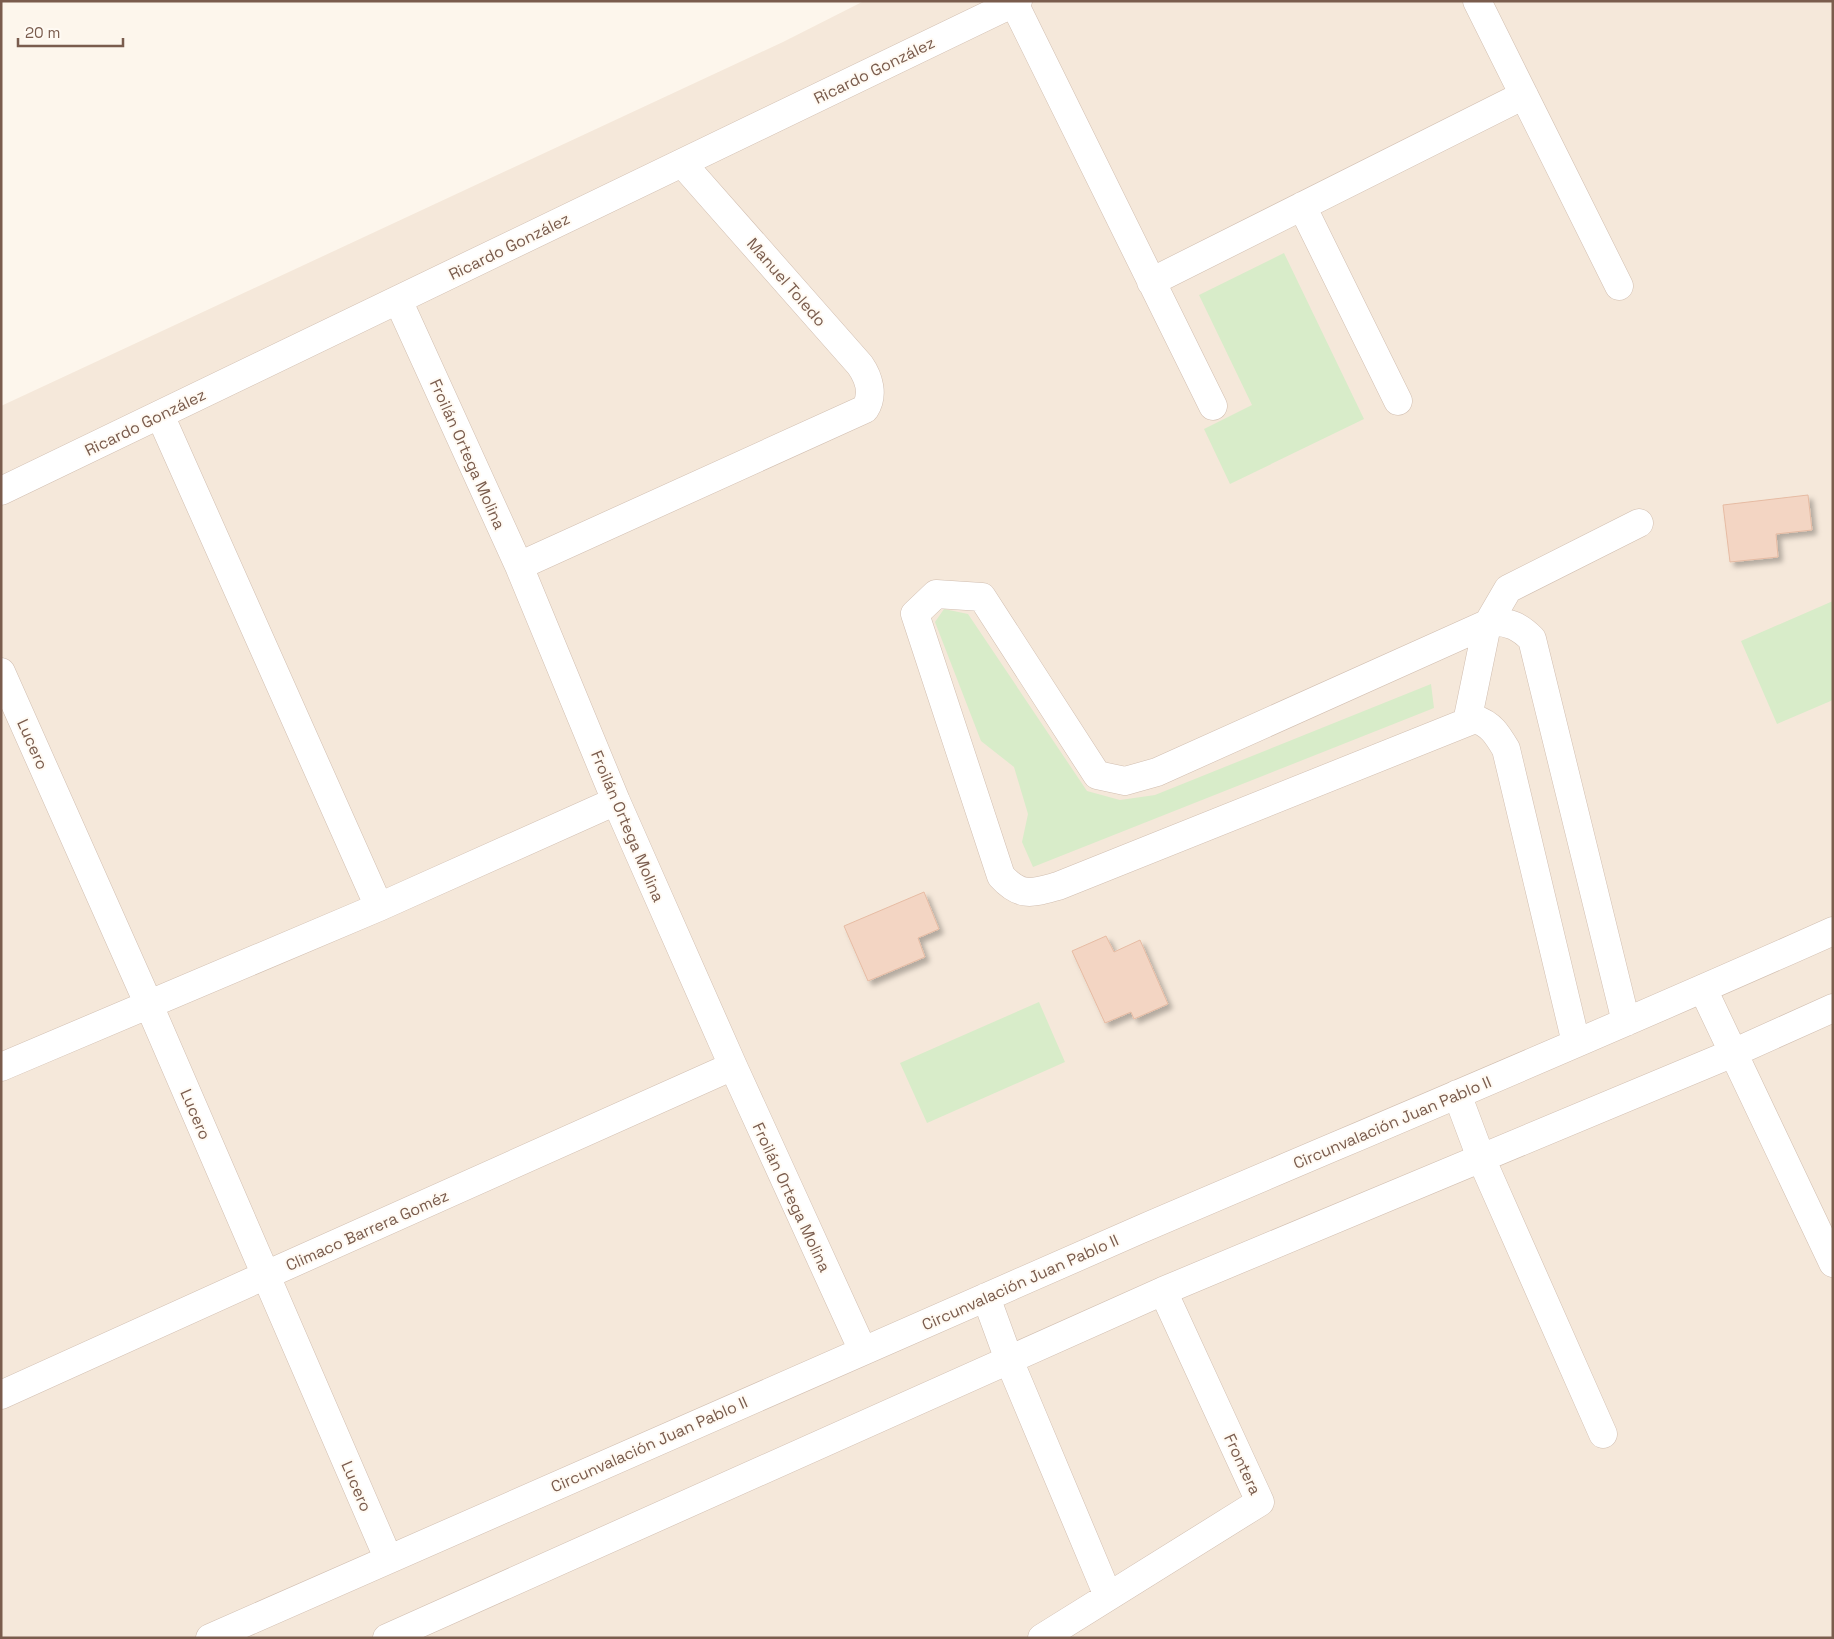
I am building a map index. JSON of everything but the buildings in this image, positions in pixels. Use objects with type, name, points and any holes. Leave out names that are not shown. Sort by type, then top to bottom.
[{"type":"street","points":[[1477,1],[1619,286]]},
{"type":"street","points":[[1016,2],[1213,406]]},
{"type":"street","name":"Ricardo González","points":[[1,491],[1016,2]]},
{"type":"street","points":[[1151,282],[1524,95]]},
{"type":"street","name":"Manuel Toledo","points":[[519,566],[865,409],[871,396],[866,377],[860,365],[682,163]]},
{"type":"street","points":[[1302,206],[1398,401]]},
{"type":"street","name":"Froilán Ortega Molina","points":[[398,300],[519,566],[616,801],[733,1066],[863,1351]]},
{"type":"street","points":[[160,415],[379,907]]},
{"type":"street","points":[[1467,722],[1487,625],[1508,589],[1639,523]]},
{"type":"street","points":[[1576,1043],[1506,749],[1493,728],[1484,722],[1475,719],[1058,886],[1035,892],[1025,892],[1014,889],[1001,876],[915,614],[936,594],[982,597],[1097,775],[1125,781],[1157,772],[1491,622],[1502,621],[1513,624],[1532,639],[1626,1022]]},
{"type":"street","name":"Lucero","points":[[1,672],[149,1005],[388,1558]]},
{"type":"street","points":[[1,1067],[379,907],[616,801]]},
{"type":"street","name":"Circunvalación Juan Pablo II","points":[[210,1638],[388,1558],[986,1297],[1703,989],[1833,931]]},
{"type":"street","points":[[1703,989],[1833,1263]]},
{"type":"street","points":[[387,1638],[419,1631],[1163,1291],[1734,1053],[1833,1008]]},
{"type":"street","name":"Climaco Barrera Goméz","points":[[1,1395],[733,1066]]},
{"type":"street","points":[[1457,1094],[1481,1158],[1603,1434]]},
{"type":"street","name":"Frontera","points":[[1042,1638],[1260,1502],[1163,1291]]},
{"type":"street","points":[[986,1297],[1009,1360],[1108,1596]]},
{"type":"shaded area","points":[[864,1],[1833,1],[1833,1638],[1,1638],[1,406],[783,42]]},
{"type":"green space","points":[[1284,253],[1364,419],[1230,484],[1204,429],[1252,405],[1199,295]]},
{"type":"green space","points":[[1833,601],[1833,700],[1777,724],[1741,641]]},
{"type":"green space","points":[[944,609],[968,614],[1087,791],[1120,800],[1155,795],[1431,684],[1434,708],[1033,867],[1022,842],[1028,814],[1014,767],[981,741],[935,622]]},
{"type":"green space","points":[[1039,1002],[1065,1062],[927,1123],[900,1063]]}]
